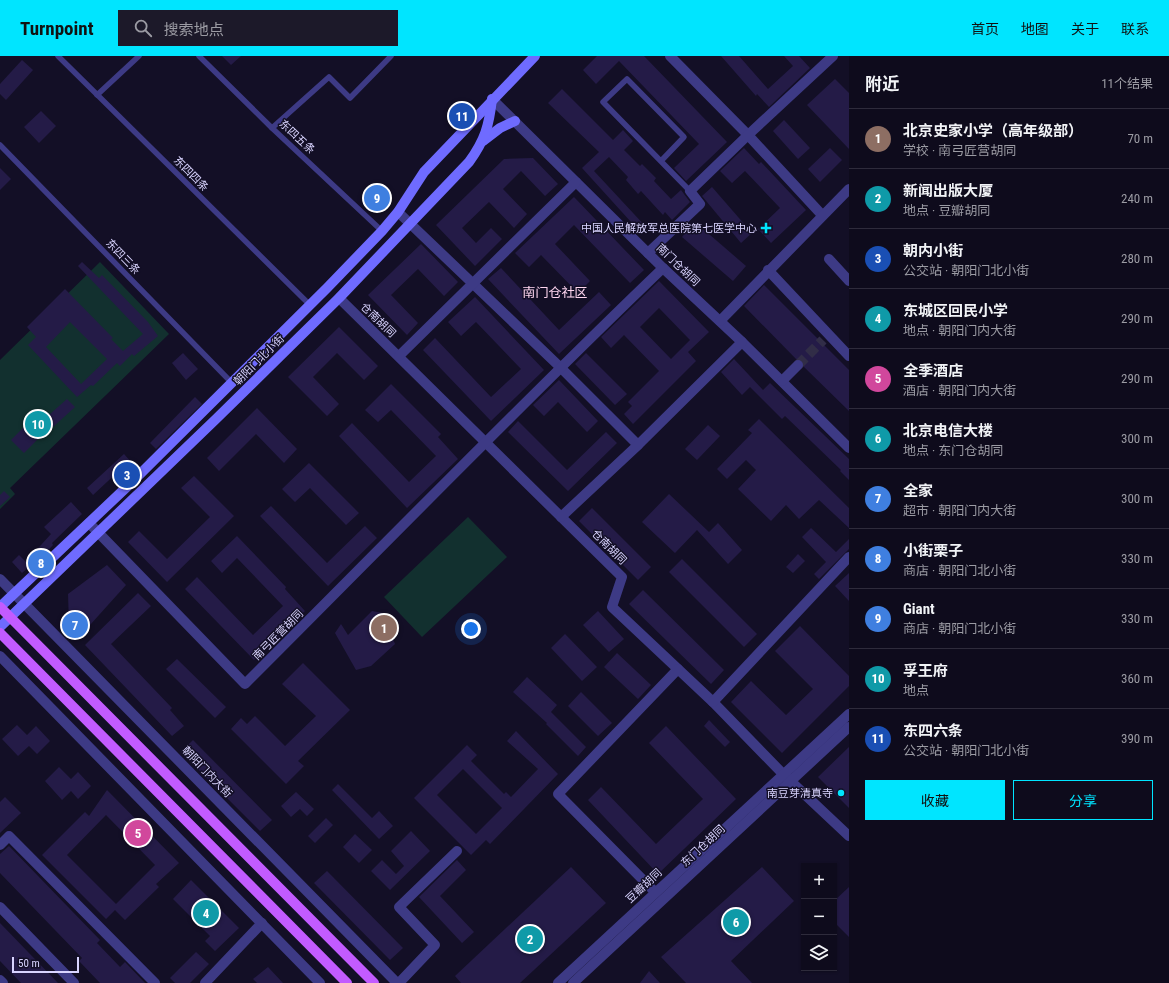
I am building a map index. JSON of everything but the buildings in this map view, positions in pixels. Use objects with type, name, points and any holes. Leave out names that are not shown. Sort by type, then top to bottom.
[{"type":"main road","name":"朝阳门北小街","points":[[0,607],[89,523],[232,383],[382,231],[398,212],[424,172],[534,56]]},
{"type":"main road","name":"朝阳门北小街","points":[[0,627],[216,419],[338,298],[469,162],[489,126],[492,99]]},
{"type":"main road","points":[[481,142],[500,128],[514,121]]},
{"type":"main road","points":[[0,607],[374,983]]},
{"type":"main road","points":[[0,633],[347,983]]},
{"type":"street","points":[[670,56],[748,134],[822,214]]},
{"type":"street","points":[[648,253],[700,204],[690,191],[748,134],[833,56]]},
{"type":"street","name":"南门仓胡同","points":[[492,99],[663,268],[847,442]]},
{"type":"street","points":[[399,356],[576,182]]},
{"type":"street","points":[[720,321],[822,214],[849,188]]},
{"type":"street","points":[[398,212],[560,367],[638,445]]},
{"type":"street","points":[[829,259],[849,281]]},
{"type":"street","points":[[486,444],[560,367],[663,268]]},
{"type":"street","points":[[768,270],[825,337],[849,356]]},
{"type":"street","name":"仓南胡同","points":[[338,298],[399,356],[486,444],[622,577],[612,607],[713,702],[787,777],[849,836]]},
{"type":"street","points":[[561,517],[638,445],[742,342]]},
{"type":"street","points":[[782,381],[798,365]]},
{"type":"street","name":"南弓匠营胡同","points":[[89,523],[246,684],[486,444]]},
{"type":"street","points":[[713,702],[849,557]]},
{"type":"street","name":"朝阳门内大街","points":[[0,578],[398,983]]},
{"type":"street","points":[[0,656],[320,983]]},
{"type":"street","points":[[655,892],[558,794],[678,669]]},
{"type":"street","name":"东门仓胡同","points":[[573,983],[787,777],[849,714]]},
{"type":"street","name":"东门仓胡同","points":[[787,777],[849,727]]},
{"type":"street","name":"豆瓣胡同","points":[[558,983],[655,892],[787,777]]},
{"type":"street","points":[[0,845],[9,836],[155,983]]},
{"type":"street","points":[[398,983],[436,945],[399,907],[457,851]]},
{"type":"street","points":[[0,907],[74,983]]},
{"type":"street","points":[[204,983],[262,923]]},
{"type":"street","points":[[0,980],[3,983]]},
{"type":"lane","name":"东四四条","points":[[58,56],[310,305]]},
{"type":"lane","points":[[97,95],[139,56]]},
{"type":"lane","name":"东四五条","points":[[199,56],[272,128],[382,231]]},
{"type":"lane","points":[[272,128],[329,77],[350,98],[391,56]]},
{"type":"lane","points":[[661,161],[684,137],[628,79],[603,102],[690,191]]},
{"type":"lane","name":"东四三条","points":[[0,145],[232,383]]},
{"type":"green space","points":[[100,262],[169,334],[10,488],[15,494],[0,509],[0,360]]},
{"type":"green space","points":[[468,517],[507,557],[422,637],[384,597]]},
{"type":"tunnel","points":[[798,365],[823,340]]},
{"type":"place","name":"东四六条","points":[[462,116]]},
{"type":"place","name":"Giant","points":[[377,198]]},
{"type":"place","name":"中国人民解放军总医院第七医学中心","points":[[766,228]]},
{"type":"place","name":"孚王府","points":[[38,424]]},
{"type":"place","name":"朝内小街","points":[[127,475]]},
{"type":"place","name":"小街栗子","points":[[41,563]]},
{"type":"place","name":"全家","points":[[75,625]]},
{"type":"place","name":"北京史家小学（高年级部）","points":[[384,628]]},
{"type":"place","name":"南豆芽清真寺","points":[[841,793]]},
{"type":"place","name":"全季酒店","points":[[138,833]]},
{"type":"place","name":"东城区回民小学","points":[[206,913]]},
{"type":"place","name":"北京电信大楼","points":[[736,922]]},
{"type":"place","name":"新闻出版大厦","points":[[530,939]]},
{"type":"district","name":"南门仓社区","points":[[555,292]]}]
